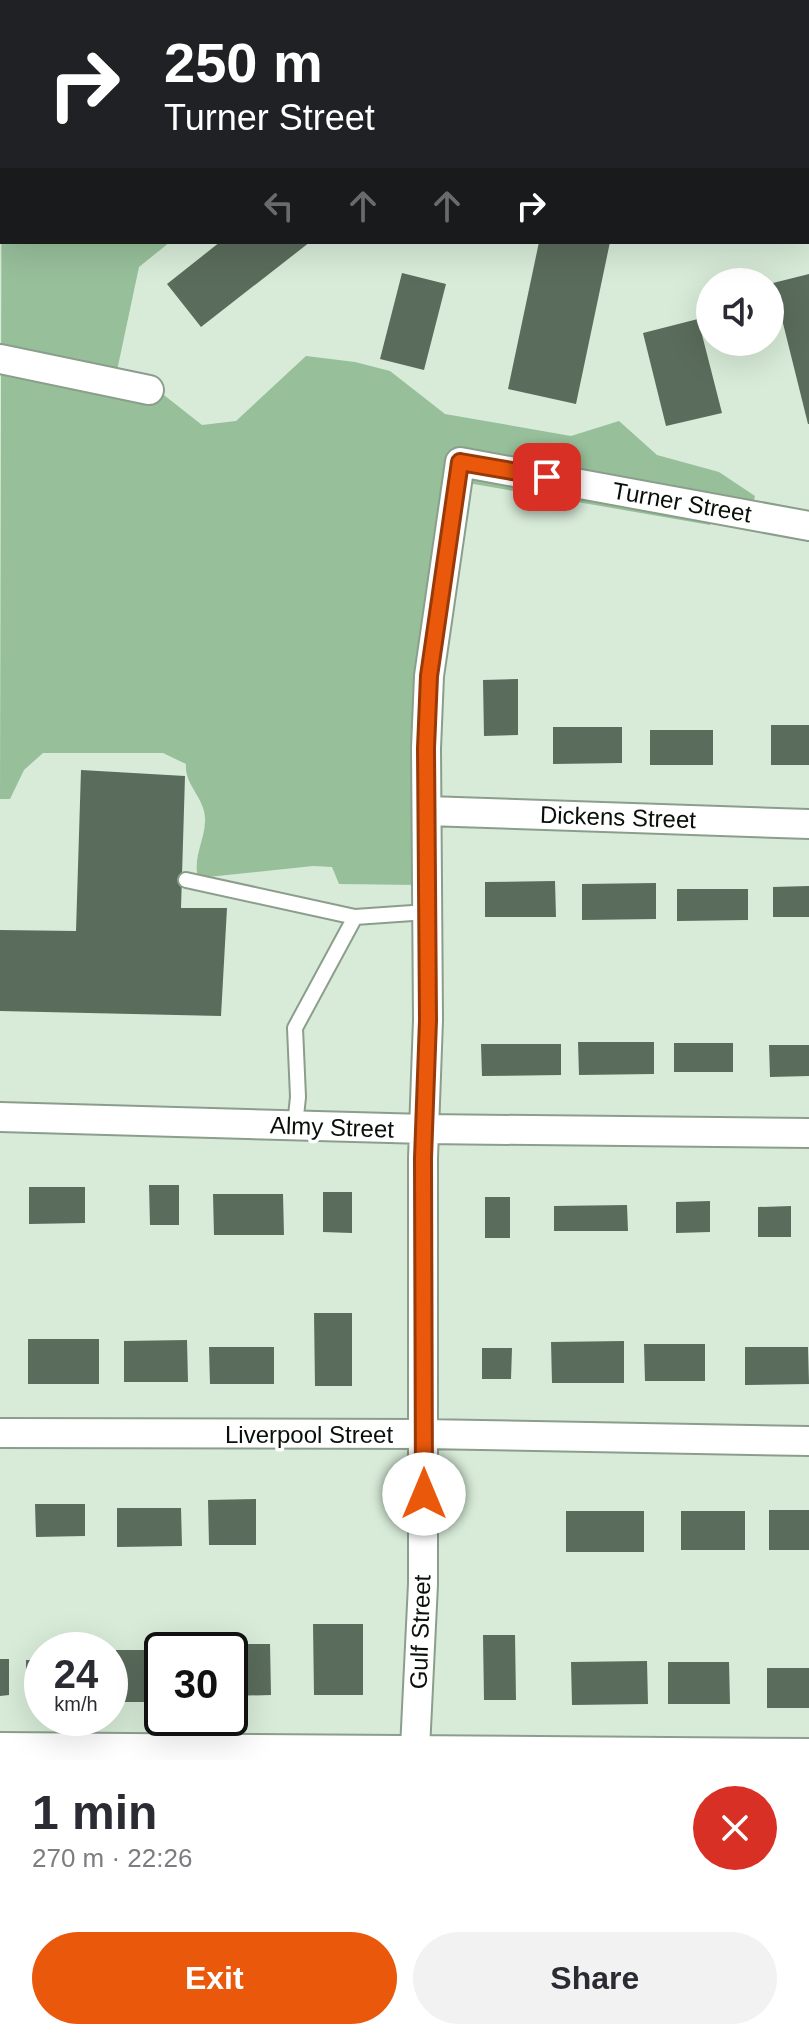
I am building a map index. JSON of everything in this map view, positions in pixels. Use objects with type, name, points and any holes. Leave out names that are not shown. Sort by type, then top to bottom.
[{"type":"street","points":[[0,359],[149,390]]},
{"type":"street","name":"Turner Street","points":[[460,462],[809,526]]},
{"type":"street","name":"Gulf Street","points":[[415,1749],[423,1584],[429,676],[460,462]]},
{"type":"street","name":"Dickens Street","points":[[427,811],[809,824]]},
{"type":"street","name":"Almy Street","points":[[0,1117],[425,1129],[809,1133]]},
{"type":"street","name":"Liverpool Street","points":[[0,1433],[424,1434],[809,1441]]},
{"type":"street","points":[[0,1747],[291,1755],[415,1749],[809,1753]]},
{"type":"lane","points":[[186,880],[355,917],[427,912]]},
{"type":"lane","points":[[295,1126],[298,1097],[295,1028],[355,917]]},
{"type":"green space","points":[[1,244],[168,244],[139,267],[115,380],[155,388],[202,425],[236,421],[306,356],[355,362],[390,371],[445,414],[571,436],[619,421],[657,455],[719,472],[755,496],[747,528],[710,522],[710,525],[462,482],[421,885],[339,884],[332,867],[313,866],[198,878],[197,863],[205,822],[203,806],[188,779],[186,764],[163,753],[43,753],[24,770],[10,799],[0,799]]},
{"type":"building","points":[[217,244],[307,244],[201,327],[167,284]]},
{"type":"building","points":[[539,244],[610,244],[576,404],[508,389]]},
{"type":"building","points":[[402,273],[446,284],[424,370],[380,359]]},
{"type":"building","points":[[809,274],[809,424],[784,327],[784,280]]},
{"type":"building","points":[[696,320],[696,356],[707,356],[722,413],[666,426],[643,333]]},
{"type":"building","points":[[518,679],[518,735],[484,736],[483,680]]},
{"type":"building","points":[[771,725],[809,725],[809,765],[771,765]]},
{"type":"building","points":[[553,727],[622,727],[622,763],[553,764]]},
{"type":"building","points":[[650,730],[713,730],[713,765],[650,765]]},
{"type":"building","points":[[81,770],[185,776],[181,908],[227,908],[221,1016],[0,1011],[0,930],[76,931]]},
{"type":"building","points":[[555,881],[556,917],[485,917],[485,882]]},
{"type":"building","points":[[656,883],[656,919],[582,920],[582,884]]},
{"type":"building","points":[[809,886],[809,917],[773,917],[773,887]]},
{"type":"building","points":[[677,889],[748,889],[748,920],[677,921]]},
{"type":"building","points":[[578,1042],[654,1042],[654,1074],[579,1075]]},
{"type":"building","points":[[674,1043],[733,1043],[733,1072],[674,1072]]},
{"type":"building","points":[[481,1044],[561,1044],[561,1075],[482,1076]]},
{"type":"building","points":[[769,1045],[809,1045],[809,1076],[770,1077]]},
{"type":"building","points":[[149,1185],[179,1185],[179,1225],[150,1225]]},
{"type":"building","points":[[29,1187],[85,1187],[85,1223],[29,1224]]},
{"type":"building","points":[[323,1192],[352,1192],[352,1233],[323,1232]]},
{"type":"building","points":[[213,1194],[283,1194],[284,1235],[214,1235]]},
{"type":"building","points":[[485,1197],[510,1197],[510,1238],[485,1238]]},
{"type":"building","points":[[710,1201],[710,1232],[676,1233],[676,1202]]},
{"type":"building","points":[[627,1205],[628,1231],[554,1231],[554,1206]]},
{"type":"building","points":[[791,1206],[791,1237],[758,1237],[758,1207]]},
{"type":"building","points":[[314,1313],[352,1313],[352,1386],[315,1386]]},
{"type":"building","points":[[28,1339],[99,1339],[99,1384],[28,1384]]},
{"type":"building","points":[[187,1340],[188,1382],[124,1382],[124,1341]]},
{"type":"building","points":[[624,1341],[624,1383],[552,1383],[551,1342]]},
{"type":"building","points":[[644,1344],[705,1344],[705,1381],[645,1381]]},
{"type":"building","points":[[209,1347],[274,1347],[274,1384],[210,1384]]},
{"type":"building","points":[[745,1347],[808,1347],[809,1384],[745,1385]]},
{"type":"building","points":[[482,1348],[512,1348],[511,1379],[482,1379]]},
{"type":"building","points":[[256,1499],[256,1545],[209,1545],[208,1500]]},
{"type":"building","points":[[35,1504],[85,1504],[85,1536],[36,1537]]},
{"type":"building","points":[[117,1508],[181,1508],[182,1546],[117,1547]]},
{"type":"building","points":[[769,1510],[809,1510],[809,1550],[769,1550]]},
{"type":"building","points":[[566,1511],[644,1511],[644,1552],[566,1552]]},
{"type":"building","points":[[681,1511],[745,1511],[745,1550],[681,1550]]},
{"type":"building","points":[[313,1624],[363,1624],[363,1695],[314,1695]]},
{"type":"building","points":[[483,1635],[515,1635],[516,1700],[484,1700]]},
{"type":"building","points":[[248,1644],[270,1644],[271,1695],[248,1696]]},
{"type":"building","points":[[128,1650],[144,1650],[144,1702],[128,1702]]},
{"type":"building","points":[[0,1659],[9,1659],[9,1695],[0,1696]]},
{"type":"building","points":[[647,1661],[648,1704],[572,1705],[571,1662]]},
{"type":"building","points":[[668,1662],[729,1662],[730,1704],[668,1704]]},
{"type":"building","points":[[767,1668],[809,1668],[809,1708],[767,1708]]},
{"type":"route","points":[[424,1494],[423,1158],[428,1020],[426,748],[429,676],[460,462],[547,477]]}]
